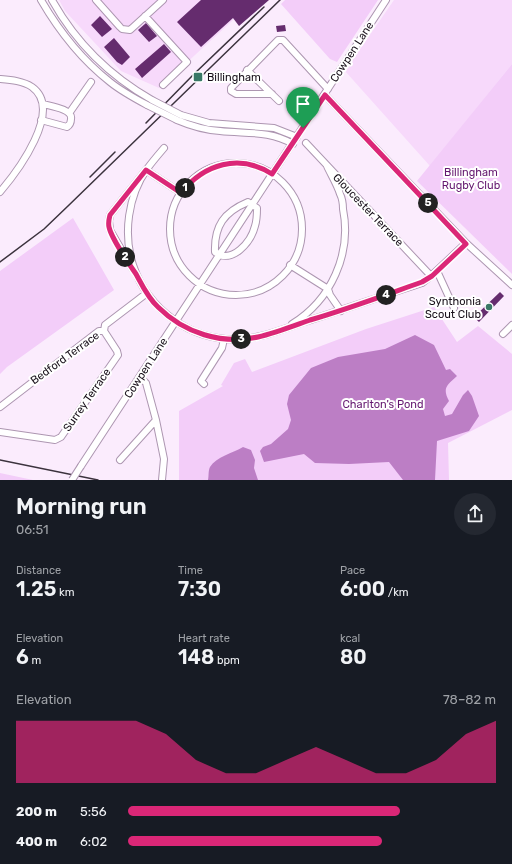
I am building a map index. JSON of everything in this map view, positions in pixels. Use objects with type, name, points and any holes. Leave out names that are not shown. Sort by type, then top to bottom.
[{"type":"street","points":[[41,0],[56,25],[85,59],[110,82],[147,105],[179,117],[209,123],[274,128],[297,137]]},
{"type":"street","points":[[52,0],[75,34],[115,76],[134,90],[179,117],[191,126],[208,130],[272,134],[293,144]]},
{"type":"street","points":[[96,0],[122,29],[130,30],[163,0]]},
{"type":"street","name":"Cowpen Lane","points":[[72,480],[220,256],[386,0]]},
{"type":"street","points":[[145,16],[187,62],[163,85]]},
{"type":"street","points":[[68,40],[75,34]]},
{"type":"street","points":[[272,94],[233,93],[231,88],[278,40],[283,40],[326,92],[466,244],[512,285]]},
{"type":"street","points":[[247,70],[279,101]]},
{"type":"street","points":[[0,79],[21,82],[33,88],[43,104],[42,120],[33,143],[23,162],[0,192]]},
{"type":"street","points":[[70,112],[92,82]]},
{"type":"street","points":[[43,104],[70,112]]},
{"type":"street","points":[[42,120],[66,127],[70,124],[72,117],[70,112]]},
{"type":"street","name":"Gloucester Terrace","points":[[306,143],[432,276]]},
{"type":"street","points":[[164,148],[110,215],[110,230],[147,293],[157,306],[176,322],[194,332],[224,339],[258,337],[341,311],[422,282],[432,276],[466,244]]},
{"type":"street","points":[[240,163],[250,164],[272,174],[287,188],[294,200],[300,215],[302,228],[300,245],[284,275],[274,284],[261,290],[234,296],[223,294],[201,284],[185,271],[172,245],[170,226],[172,215],[181,193],[193,179],[201,173],[219,166],[240,163]]},
{"type":"street","points":[[284,329],[302,317],[315,305],[328,289],[338,270],[344,250],[346,230],[341,194],[327,166]]},
{"type":"street","points":[[146,170],[181,193]]},
{"type":"street","points":[[138,278],[130,252],[128,224],[132,200],[146,170]]},
{"type":"street","points":[[341,194],[349,190]]},
{"type":"street","points":[[248,202],[253,204],[257,208],[257,216],[256,226],[250,240],[240,250],[231,255],[224,257],[220,256],[215,252],[215,242],[220,224],[227,214],[237,206],[248,202]]},
{"type":"street","points":[[290,265],[328,289],[330,295],[341,311]]},
{"type":"street","points":[[437,271],[454,309]]},
{"type":"street","name":"Bedford Terrace","points":[[0,407],[99,331],[104,330],[105,325],[147,293]]},
{"type":"street","points":[[503,334],[512,325]]},
{"type":"street","name":"Surrey Terrace","points":[[0,432],[55,440],[61,437],[118,355],[104,330]]},
{"type":"street","points":[[204,384],[201,381],[222,348],[224,339]]},
{"type":"street","points":[[140,377],[146,383],[156,420],[164,459],[162,480]]},
{"type":"street","points":[[120,460],[156,420]]},
{"type":"shaded area","points":[[59,0],[255,0],[159,88],[121,71],[65,11]]},
{"type":"shaded area","points":[[394,0],[512,0],[512,64],[430,166],[345,71]]},
{"type":"shaded area","name":"Charlton's Pond","points":[[415,335],[434,345],[446,370],[450,369],[457,376],[446,390],[449,401],[443,409],[445,416],[452,414],[463,395],[468,390],[472,396],[479,416],[469,431],[437,441],[435,480],[403,480],[389,462],[349,464],[315,463],[304,454],[264,462],[260,451],[263,447],[271,444],[288,429],[291,420],[287,404],[289,395],[311,368],[338,357],[385,349]]},
{"type":"shaded area","points":[[243,447],[251,450],[255,460],[254,468],[258,480],[208,480],[209,469],[216,460]]},
{"type":"green space","points":[[285,0],[378,0],[337,62],[330,59],[281,4]]},
{"type":"green space","name":"Billingham Rugby Club","points":[[512,64],[512,274],[417,181]]},
{"type":"green space","points":[[73,218],[114,290],[7,367],[0,374],[0,271]]},
{"type":"green space","name":"Charlton's Pond","points":[[434,307],[457,342],[478,326],[512,354],[512,410],[448,443],[449,480],[179,480],[179,411],[223,386],[221,385],[234,363],[245,359],[252,372],[366,329]]},
{"type":"green space","points":[[0,473],[33,480],[0,480]]},
{"type":"building","points":[[201,0],[269,0],[239,26],[233,18],[201,47],[177,22]]},
{"type":"building","points":[[100,16],[112,29],[102,37],[91,25]]},
{"type":"building","points":[[146,23],[157,36],[149,42],[138,30]]},
{"type":"building","points":[[285,25],[286,31],[277,32],[276,26]]},
{"type":"building","points":[[114,38],[130,57],[122,65],[117,62],[104,47]]},
{"type":"building","points":[[164,44],[171,52],[142,78],[135,69]]},
{"type":"building","name":"Synthonia Scout Club","points":[[500,292],[504,296],[479,322],[474,317]]},
{"type":"railway","points":[[0,262],[44,229],[280,0]]},
{"type":"railway","points":[[146,123],[194,74],[264,7]]},
{"type":"railway","points":[[90,177],[115,152]]},
{"type":"railway","points":[[0,460],[98,480]]},
{"type":"place","name":"Billingham","points":[[198,77]]},
{"type":"place","name":"Synthonia Scout Club","points":[[489,307]]},
{"type":"route","points":[[325,95],[466,244],[432,276],[422,282],[341,311],[258,337],[224,339],[208,336],[194,332],[170,318],[157,306],[147,293],[128,262],[110,230],[110,215],[146,170],[181,193],[193,179],[201,173],[219,166],[240,163],[250,164],[267,170],[272,174],[303,128],[325,95]]}]
